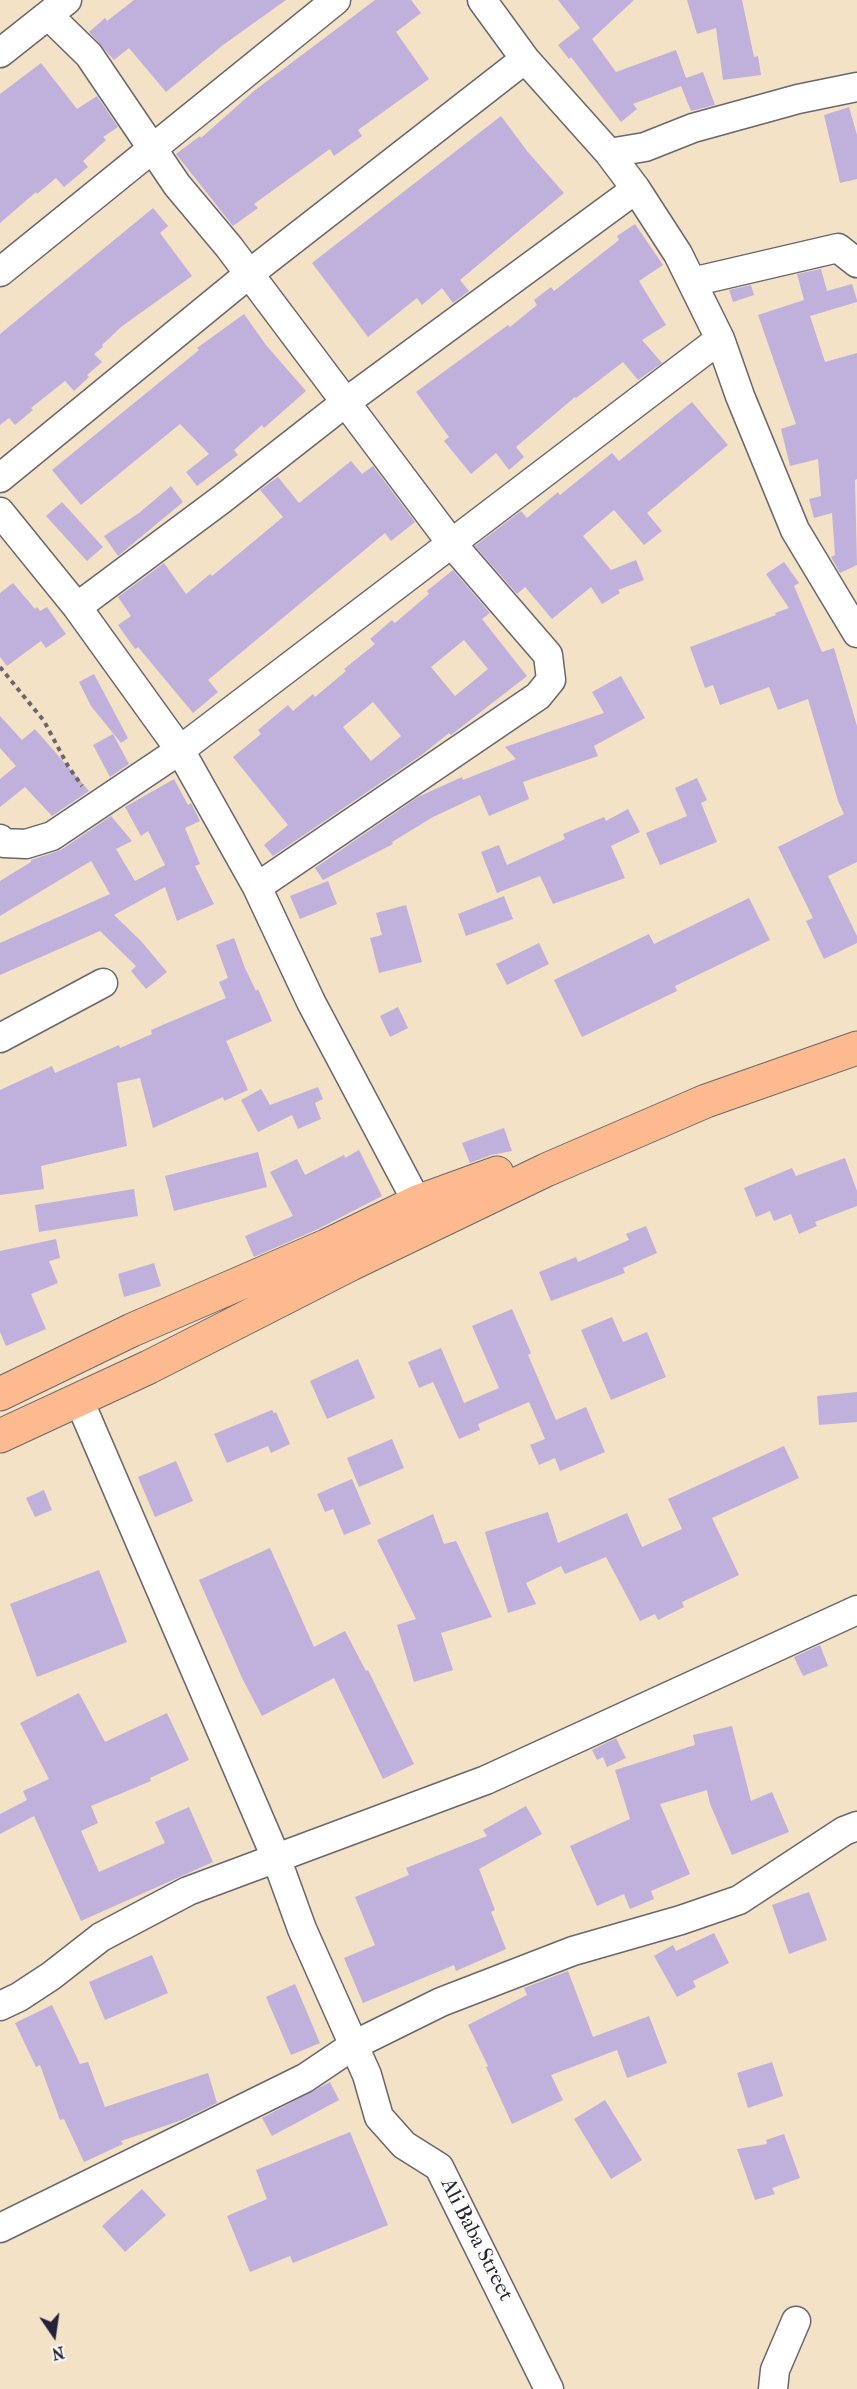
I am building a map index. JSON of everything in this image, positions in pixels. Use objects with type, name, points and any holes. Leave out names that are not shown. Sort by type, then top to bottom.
[{"type":"main road","points":[[0,1436],[149,1367],[428,1212],[536,1160],[696,1090],[857,1035]]},
{"type":"main road","points":[[0,1394],[132,1330],[326,1246],[546,1170],[706,1101],[857,1048]]},
{"type":"street","points":[[0,272],[336,0]]},
{"type":"street","points":[[482,0],[525,59],[609,153],[636,189],[678,254],[720,339],[740,396],[795,530],[857,633]]},
{"type":"street","points":[[0,53],[58,8],[177,185],[249,274],[452,544],[548,656],[551,680],[538,696],[257,887]]},
{"type":"street","points":[[0,478],[249,274],[525,59]]},
{"type":"street","points":[[609,153],[645,147],[693,128],[798,99],[857,87]]},
{"type":"street","points":[[77,607],[222,499],[346,402],[636,189]]},
{"type":"street","points":[[692,282],[838,248],[857,263]]},
{"type":"street","points":[[0,839],[4,843],[26,844],[52,836],[180,750],[720,339]]},
{"type":"street","points":[[0,512],[77,607],[180,750],[257,887],[311,1002],[428,1212]]},
{"type":"street","points":[[0,1038],[103,983]]},
{"type":"street","name":"Ali Baba Street","points":[[79,1400],[277,1860],[302,1929],[367,2075],[379,2117],[404,2145],[439,2167],[549,2389]]},
{"type":"street","points":[[0,2006],[19,1997],[51,1976],[101,1937],[188,1891],[277,1860],[486,1780],[857,1610]]},
{"type":"street","points":[[0,2228],[305,2078],[354,2045],[441,2002],[508,1974],[573,1951],[681,1920],[739,1900],[844,1831],[857,1826]]},
{"type":"street","points":[[773,2389],[775,2370],[796,2321]]},
{"type":"path","points":[[0,667],[44,721],[68,765],[96,806]]},
{"type":"building","points":[[134,0],[286,0],[223,45],[166,92],[129,48],[114,60],[89,32],[105,18],[107,21]]},
{"type":"building","points":[[375,0],[411,0],[421,13],[396,32],[429,79],[358,130],[362,136],[334,156],[330,149],[254,204],[258,208],[233,226],[176,154],[200,136],[201,138],[254,91]]},
{"type":"building","points":[[558,0],[634,0],[592,39],[616,72],[676,50],[686,78],[703,72],[715,105],[691,111],[681,86],[633,104],[637,109],[621,122],[571,57],[569,59],[558,45],[580,28]]},
{"type":"building","points":[[687,0],[742,0],[754,57],[758,56],[761,75],[723,80],[716,28],[697,34]]},
{"type":"building","points":[[41,63],[77,109],[97,96],[118,127],[103,137],[106,140],[83,161],[88,167],[64,187],[56,178],[0,223],[0,94]]},
{"type":"building","points":[[849,107],[857,135],[857,179],[840,183],[824,115]]},
{"type":"building","points":[[501,116],[527,151],[564,193],[460,280],[469,291],[453,303],[442,288],[422,305],[417,298],[368,337],[312,263]]},
{"type":"building","points":[[153,208],[168,226],[160,233],[192,276],[121,327],[102,345],[103,347],[94,354],[102,362],[74,391],[65,381],[31,408],[33,410],[15,425],[9,418],[0,425],[0,334]]},
{"type":"building","points":[[635,224],[663,265],[639,281],[666,325],[642,340],[662,363],[638,380],[623,362],[575,397],[516,447],[524,457],[509,470],[496,453],[471,474],[444,441],[449,437],[416,392],[508,325],[510,327],[537,305],[534,300],[551,287],[554,291],[619,240],[617,236]]},
{"type":"building","points":[[821,269],[827,291],[852,284],[857,300],[857,302],[810,316],[825,362],[857,353],[857,479],[855,480],[857,565],[840,573],[831,557],[835,555],[832,513],[814,518],[809,499],[821,496],[818,459],[790,466],[781,429],[796,424],[758,315],[804,300],[797,274]]},
{"type":"building","points":[[751,285],[754,295],[733,302],[729,290]]},
{"type":"building","points":[[244,314],[266,345],[306,391],[264,428],[262,425],[234,450],[238,455],[197,486],[186,472],[209,454],[180,424],[81,505],[52,470],[199,350],[197,348]]},
{"type":"building","points":[[692,402],[728,445],[647,513],[662,531],[644,545],[614,510],[583,536],[611,570],[636,560],[644,580],[618,590],[620,593],[602,604],[591,587],[552,619],[525,587],[517,594],[475,546],[521,511],[527,518],[558,492],[560,495],[612,453],[619,461]]},
{"type":"building","points":[[351,461],[362,474],[373,466],[415,522],[391,541],[385,533],[208,680],[218,692],[193,713],[138,647],[135,649],[118,625],[131,616],[118,597],[164,563],[186,594],[210,574],[212,576],[283,517],[260,490],[278,477],[299,503]]},
{"type":"building","points":[[171,486],[183,502],[118,556],[104,536],[139,513]]},
{"type":"building","points":[[62,502],[103,547],[87,561],[46,516]]},
{"type":"building","points":[[784,562],[799,583],[794,586],[822,652],[834,648],[857,726],[857,862],[828,876],[857,936],[857,943],[824,959],[806,921],[813,918],[778,847],[844,814],[838,801],[808,699],[778,710],[769,687],[720,705],[713,685],[705,688],[690,647],[789,608],[766,574]]},
{"type":"building","points":[[453,570],[490,613],[482,619],[527,676],[451,735],[449,733],[423,754],[273,856],[264,845],[288,825],[233,757],[261,734],[258,730],[288,705],[293,711],[313,694],[315,697],[346,671],[344,669],[375,644],[370,639],[392,620],[395,623],[429,594],[427,591]],"holes":[[[464,640],[488,669],[455,696],[431,667]],[[373,702],[401,736],[371,761],[343,727]]]},
{"type":"building","points":[[13,583],[35,609],[37,607],[40,611],[47,607],[66,634],[46,648],[41,641],[7,666],[0,657],[0,593]]},
{"type":"building","points":[[94,674],[128,738],[121,743],[91,706],[79,682]]},
{"type":"building","points":[[621,676],[645,718],[594,746],[598,756],[523,782],[529,799],[489,816],[480,795],[433,817],[392,842],[393,844],[323,880],[315,868],[418,797],[462,777],[463,780],[516,759],[505,747],[604,713],[592,692]]},
{"type":"building","points":[[0,716],[22,740],[35,729],[89,791],[52,816],[25,787],[0,807],[0,779],[16,766],[0,748]]},
{"type":"building","points":[[113,734],[129,764],[110,777],[93,745]]},
{"type":"building","points":[[697,778],[707,800],[701,803],[717,842],[660,865],[646,833],[687,816],[675,788]]},
{"type":"building","points":[[174,779],[188,805],[191,803],[200,821],[185,828],[200,864],[195,866],[214,904],[177,921],[165,887],[114,915],[141,941],[167,972],[146,989],[131,971],[136,966],[100,931],[0,975],[0,943],[110,894],[91,861],[0,916],[0,881],[31,860],[61,850],[111,816],[132,841],[116,849],[135,881],[165,865],[148,831],[141,836],[125,807]]},
{"type":"building","points":[[628,809],[640,832],[611,846],[625,878],[553,904],[540,876],[497,893],[481,852],[499,845],[507,865],[565,839],[563,834],[604,817],[606,821]]},
{"type":"building","points":[[328,881],[337,904],[300,919],[290,896]]},
{"type":"building","points":[[504,896],[513,919],[466,936],[458,914]]},
{"type":"building","points":[[749,898],[770,940],[675,986],[677,991],[582,1037],[554,980],[649,934],[654,944]]},
{"type":"building","points":[[406,905],[422,962],[379,973],[370,938],[382,935],[376,913]]},
{"type":"building","points":[[234,938],[245,968],[256,991],[258,989],[272,1021],[226,1041],[248,1090],[224,1101],[223,1097],[153,1128],[140,1078],[117,1083],[127,1146],[41,1166],[44,1189],[0,1195],[0,1090],[52,1066],[55,1073],[119,1045],[120,1048],[152,1034],[151,1030],[226,998],[219,982],[228,978],[216,945]]},
{"type":"building","points":[[539,943],[549,964],[507,985],[496,964]]},
{"type":"building","points":[[398,1007],[408,1028],[390,1037],[380,1016]]},
{"type":"building","points":[[318,1087],[323,1099],[315,1103],[321,1119],[298,1129],[292,1115],[258,1132],[241,1100],[261,1089],[270,1105]]},
{"type":"building","points":[[504,1128],[512,1151],[491,1155],[470,1163],[462,1143]]},
{"type":"building","points":[[359,1150],[382,1196],[318,1229],[254,1257],[245,1236],[293,1216],[270,1172],[297,1159],[305,1175]]},
{"type":"building","points":[[258,1152],[267,1187],[174,1211],[165,1176]]},
{"type":"building","points":[[845,1158],[857,1191],[857,1206],[815,1222],[817,1226],[799,1234],[791,1214],[774,1221],[770,1211],[756,1217],[744,1188],[792,1168],[796,1176]]},
{"type":"building","points":[[134,1189],[138,1216],[39,1232],[35,1205]]},
{"type":"building","points":[[646,1226],[657,1253],[623,1268],[625,1273],[551,1301],[539,1272],[576,1257],[578,1262],[629,1240],[626,1234]]},
{"type":"building","points":[[56,1239],[60,1258],[49,1261],[58,1283],[31,1294],[46,1329],[6,1346],[0,1332],[0,1251]]},
{"type":"building","points":[[154,1263],[161,1286],[124,1297],[118,1274]]},
{"type":"building","points":[[512,1309],[531,1353],[528,1355],[556,1420],[586,1407],[605,1452],[560,1471],[555,1458],[539,1465],[530,1445],[545,1439],[529,1402],[478,1424],[480,1430],[459,1439],[433,1382],[419,1388],[408,1362],[441,1348],[464,1403],[499,1388],[472,1326]]},
{"type":"building","points":[[612,1317],[623,1342],[647,1332],[666,1377],[611,1400],[581,1330]]},
{"type":"building","points":[[358,1359],[375,1398],[327,1419],[310,1381]]},
{"type":"building","points":[[857,1392],[857,1422],[819,1425],[817,1396]]},
{"type":"building","points":[[272,1410],[276,1412],[290,1444],[271,1453],[268,1446],[227,1463],[214,1434]]},
{"type":"building","points":[[392,1439],[404,1468],[359,1487],[347,1458]]},
{"type":"building","points":[[784,1446],[799,1478],[712,1518],[739,1575],[682,1602],[684,1607],[658,1620],[655,1614],[640,1621],[606,1557],[565,1574],[561,1566],[526,1583],[536,1604],[508,1613],[485,1532],[548,1512],[558,1543],[627,1513],[642,1547],[682,1529],[668,1499]]},
{"type":"building","points":[[176,1461],[193,1501],[155,1517],[138,1477]]},
{"type":"building","points":[[352,1479],[371,1524],[344,1535],[333,1509],[325,1512],[317,1494]]},
{"type":"building","points":[[44,1490],[52,1510],[35,1517],[26,1498]]},
{"type":"building","points":[[433,1514],[444,1544],[456,1541],[492,1617],[441,1633],[453,1670],[414,1682],[397,1625],[416,1619],[377,1540]]},
{"type":"building","points":[[270,1548],[314,1647],[345,1631],[366,1671],[368,1670],[414,1764],[383,1779],[334,1678],[262,1716],[243,1680],[199,1580]]},
{"type":"building","points":[[99,1570],[127,1642],[37,1677],[10,1604]]},
{"type":"building","points":[[820,1645],[828,1666],[803,1676],[794,1657]]},
{"type":"building","points":[[79,1693],[105,1742],[167,1713],[189,1760],[150,1778],[151,1781],[91,1806],[98,1823],[81,1831],[99,1872],[165,1843],[155,1822],[189,1807],[213,1862],[81,1921],[34,1816],[0,1834],[0,1814],[27,1800],[23,1791],[49,1779],[20,1723]]},
{"type":"building","points":[[732,1726],[751,1801],[772,1792],[789,1832],[732,1855],[710,1804],[707,1790],[660,1804],[690,1874],[651,1891],[654,1899],[630,1909],[624,1894],[597,1906],[570,1846],[630,1819],[615,1770],[695,1745],[693,1735]]},
{"type":"building","points":[[616,1738],[626,1758],[607,1767],[603,1757],[597,1760],[592,1750]]},
{"type":"building","points":[[526,1806],[542,1834],[479,1869],[495,1910],[491,1912],[506,1949],[456,1971],[454,1965],[363,2003],[344,1958],[375,1945],[355,1897],[409,1875],[406,1868],[487,1836],[483,1830]]},
{"type":"building","points":[[809,1892],[827,1940],[789,1954],[772,1905]]},
{"type":"building","points":[[714,1933],[729,1963],[693,1981],[696,1987],[677,1997],[654,1956],[673,1945],[676,1951]]},
{"type":"building","points":[[152,1955],[168,1993],[105,2020],[89,1982]]},
{"type":"building","points":[[568,1971],[593,2037],[649,2016],[667,2063],[627,2078],[617,2050],[551,2075],[563,2100],[512,2124],[468,2025],[527,1995],[524,1988]]},
{"type":"building","points":[[295,1984],[320,2043],[291,2055],[266,1997]]},
{"type":"building","points":[[52,2005],[80,2064],[88,2062],[105,2107],[208,2073],[217,2103],[182,2120],[121,2141],[123,2144],[84,2162],[64,2119],[60,2120],[40,2065],[36,2067],[15,2023]]},
{"type":"building","points":[[772,2062],[783,2096],[748,2108],[737,2073]]},
{"type":"building","points":[[330,2082],[339,2100],[272,2136],[262,2118]]},
{"type":"building","points":[[605,2100],[642,2160],[611,2179],[574,2119]]},
{"type":"building","points":[[350,2132],[388,2225],[293,2263],[290,2256],[250,2272],[227,2216],[267,2199],[256,2170]]},
{"type":"building","points":[[784,2134],[800,2178],[772,2188],[775,2194],[755,2200],[737,2149],[767,2144],[766,2140]]},
{"type":"building","points":[[142,2189],[166,2215],[125,2252],[102,2226]]}]
